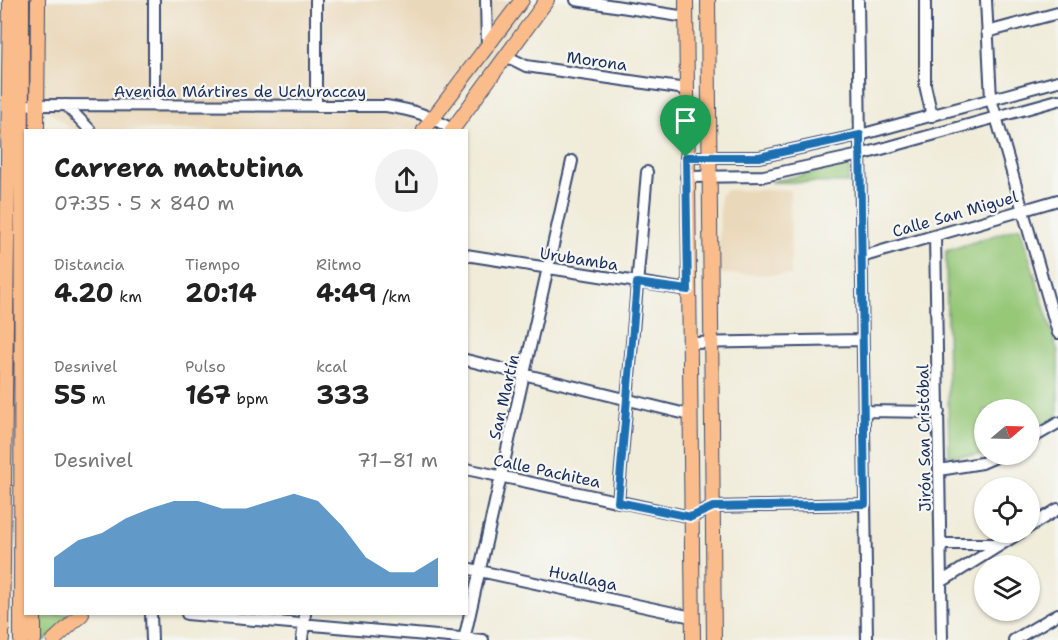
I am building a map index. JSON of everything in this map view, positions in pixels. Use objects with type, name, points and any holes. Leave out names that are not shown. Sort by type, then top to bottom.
[{"type":"main road","points":[[10,0],[10,104],[18,347],[23,379],[21,640]]},
{"type":"main road","points":[[10,104],[22,0]]},
{"type":"main road","points":[[37,129],[38,0]]},
{"type":"main road","points":[[425,129],[522,0]]},
{"type":"main road","points":[[453,129],[547,0]]},
{"type":"main road","points":[[686,0],[686,177],[693,640]]},
{"type":"main road","points":[[708,0],[714,640]]},
{"type":"main road","points":[[2,640],[3,426],[18,347]]},
{"type":"main road","points":[[3,598],[23,598]]},
{"type":"main road","points":[[34,615],[34,640]]},
{"type":"main road","points":[[54,640],[80,615]]},
{"type":"street","points":[[154,0],[154,105]]},
{"type":"street","points":[[316,0],[316,106]]},
{"type":"street","points":[[486,0],[487,46]]},
{"type":"street","points":[[576,0],[686,16]]},
{"type":"street","points":[[858,0],[867,640]]},
{"type":"street","points":[[925,0],[925,85],[932,116]]},
{"type":"street","points":[[986,0],[991,99],[1023,211],[1053,293],[1058,333]]},
{"type":"street","points":[[987,32],[1058,13]]},
{"type":"street","name":"Morona","points":[[506,56],[526,66],[686,89]]},
{"type":"street","points":[[686,157],[759,157],[860,135],[1058,81]]},
{"type":"street","points":[[686,177],[765,176],[860,155],[1058,100]]},
{"type":"street","name":"Avenida Mártires de Uchuraccay","points":[[10,104],[386,106],[416,111],[434,117],[451,129]]},
{"type":"street","points":[[66,105],[89,129]]},
{"type":"street","name":"San Martín","points":[[464,639],[572,161]]},
{"type":"street","points":[[618,502],[647,172]]},
{"type":"street","name":"Calle San Miguel","points":[[861,257],[1058,200]]},
{"type":"street","name":"Jirón San Cristóbal","points":[[935,236],[942,640]]},
{"type":"street","name":"Urubamba","points":[[468,255],[548,270],[688,290]]},
{"type":"street","points":[[689,343],[862,340]]},
{"type":"street","points":[[468,360],[690,415]]},
{"type":"street","points":[[864,411],[939,412]]},
{"type":"street","points":[[1040,434],[1058,423]]},
{"type":"street","points":[[939,470],[975,465]]},
{"type":"street","name":"Calle Pachitea","points":[[468,469],[691,517]]},
{"type":"street","points":[[691,517],[713,507],[865,504]]},
{"type":"street","points":[[1040,520],[1058,509]]},
{"type":"street","points":[[941,544],[1002,544]]},
{"type":"street","points":[[941,582],[1002,544]]},
{"type":"street","name":"Huallaga","points":[[468,568],[692,617]]},
{"type":"street","points":[[1014,640],[1058,614]]},
{"type":"street","points":[[151,615],[152,640]]},
{"type":"street","points":[[210,615],[305,619],[483,640]]},
{"type":"street","points":[[302,640],[305,619]]},
{"type":"shaded area","points":[[33,0],[533,0],[436,129],[71,129],[30,96]]},
{"type":"shaded area","points":[[726,190],[790,190],[791,275],[719,274],[720,196]]},
{"type":"green space","points":[[850,165],[848,183],[770,182]]},
{"type":"green space","points":[[1020,227],[1058,352],[1058,418],[1040,427],[1040,399],[974,399],[974,455],[949,456],[946,251]]},
{"type":"green space","points":[[41,615],[73,615],[46,640],[40,640]]},
{"type":"route","points":[[860,135],[865,504],[713,507],[691,517],[618,502],[637,283],[688,290],[686,157],[739,159],[759,157],[860,135]]}]
